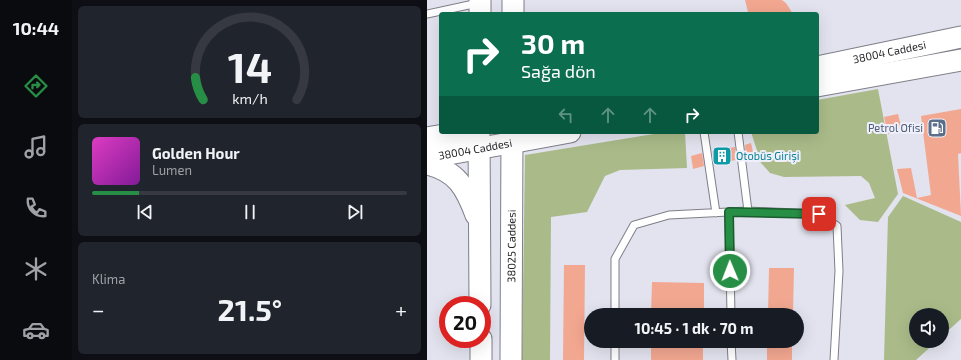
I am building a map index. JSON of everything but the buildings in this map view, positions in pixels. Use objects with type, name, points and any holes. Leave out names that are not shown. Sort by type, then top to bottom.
[{"type":"street","points":[[513,0],[513,12]]},
{"type":"street","name":"38004 Caddesi","points":[[819,67],[961,37]]},
{"type":"street","name":"38004 Caddesi","points":[[819,86],[961,60]]},
{"type":"street","points":[[427,131],[439,123]]},
{"type":"street","name":"38004 Caddesi","points":[[427,138],[450,134]]},
{"type":"street","name":"38004 Caddesi","points":[[427,158],[479,140],[547,134]]},
{"type":"street","name":"38025 Caddesi","points":[[511,360],[512,137]]},
{"type":"street","points":[[479,140],[480,296]]},
{"type":"street","points":[[427,164],[438,166],[450,173],[463,187],[479,226]]},
{"type":"street","points":[[481,348],[481,360]]},
{"type":"lane","points":[[427,14],[480,5]]},
{"type":"lane","points":[[704,134],[716,213]]},
{"type":"lane","points":[[737,134],[748,211]]},
{"type":"lane","points":[[615,308],[615,259],[633,225],[669,215],[748,211],[819,214],[837,226],[839,271],[834,360]]},
{"type":"lane","points":[[729,212],[731,308]]},
{"type":"lane","points":[[615,348],[615,360]]},
{"type":"lane","points":[[731,348],[732,360]]},
{"type":"green space","points":[[878,89],[898,194],[878,222],[860,220],[845,205],[875,198],[869,183],[861,176],[784,177],[770,173],[761,163],[752,134],[819,134],[819,100]]},
{"type":"green space","points":[[654,134],[685,134],[687,168],[620,170],[605,176],[587,212],[551,217],[550,360],[522,360],[525,155]]},
{"type":"green space","points":[[903,196],[961,222],[961,319],[949,330],[949,308],[909,308],[909,348],[929,348],[916,360],[884,360],[888,217]]},
{"type":"place","name":"Petrol Ofisi","points":[[937,128]]},
{"type":"place","name":"Otobüs Girişi","points":[[722,156]]},
{"type":"route","points":[[730,271],[729,212],[748,211],[819,214]]}]
